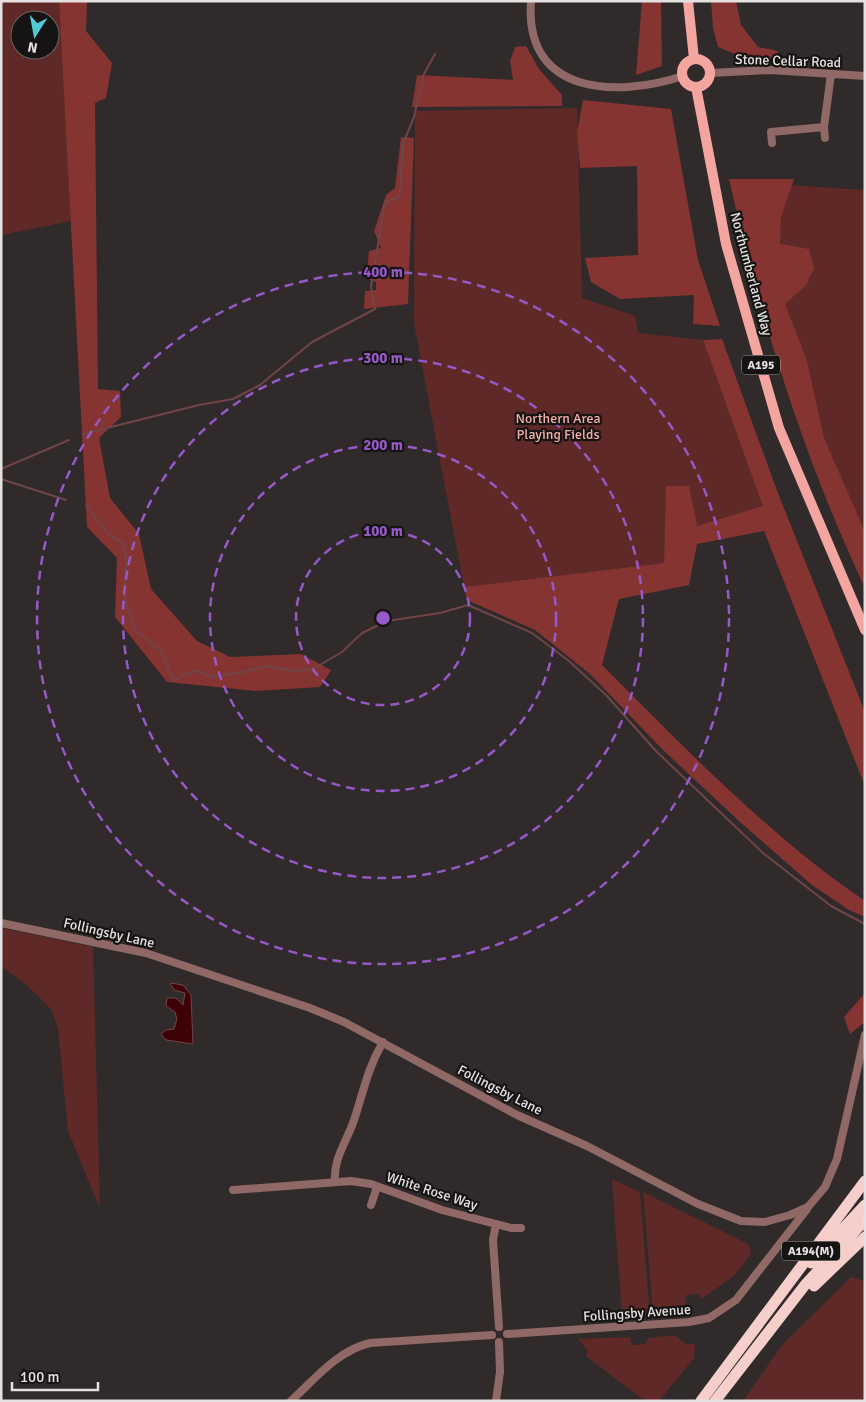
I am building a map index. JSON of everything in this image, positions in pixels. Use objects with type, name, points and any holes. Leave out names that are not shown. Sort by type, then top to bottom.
[{"type":"highway","name":"A194(M)","points":[[701,1401],[865,1181]]},
{"type":"highway","name":"A194(M)","points":[[759,1323],[865,1205]]},
{"type":"highway","name":"A194(M)","points":[[714,1401],[806,1285],[865,1220]]},
{"type":"highway","name":"A194(M)","points":[[767,1332],[865,1237]]},
{"type":"main road","points":[[688,1],[694,59]]},
{"type":"main road","points":[[694,59],[704,61],[710,73],[707,82],[696,87],[687,84],[682,76],[684,67],[694,59]]},
{"type":"main road","name":"Northumberland Way","points":[[696,87],[726,244],[779,428],[865,630]]},
{"type":"street","points":[[531,1],[532,34],[538,48],[545,60],[575,82],[608,88],[635,87],[657,85],[682,76]]},
{"type":"street","name":"Stone Cellar Road","points":[[710,73],[751,70],[865,76]]},
{"type":"street","points":[[825,138],[824,128],[831,74]]},
{"type":"street","points":[[772,143],[772,132],[824,128]]},
{"type":"street","name":"Follingsby Lane","points":[[1,923],[146,953],[310,1008],[383,1042],[517,1115],[587,1146],[690,1200],[730,1218],[746,1222],[765,1222],[786,1217],[808,1207],[825,1187],[835,1167],[865,1035]]},
{"type":"street","points":[[335,1182],[335,1165],[353,1123],[371,1063],[383,1042]]},
{"type":"street","name":"White Rose Way","points":[[233,1190],[351,1181],[377,1187],[442,1210],[496,1224],[521,1228]]},
{"type":"street","points":[[372,1206],[377,1187]]},
{"type":"street","name":"Follingsby Avenue","points":[[507,1334],[689,1322],[709,1318],[736,1300],[808,1207]]},
{"type":"street","points":[[496,1224],[493,1240],[499,1327]]},
{"type":"street","points":[[499,1327],[504,1329],[507,1334],[505,1339],[499,1342]]},
{"type":"street","points":[[492,1335],[493,1330],[499,1327]]},
{"type":"street","points":[[492,1335],[499,1342]]},
{"type":"street","points":[[291,1401],[334,1361],[356,1346],[370,1343],[492,1335]]},
{"type":"street","points":[[496,1401],[500,1372],[499,1342]]},
{"type":"green space","points":[[1,1],[59,1],[59,10],[10,10],[10,60],[60,60],[60,19],[71,221],[1,235]]},
{"type":"green space","name":"Northern Area Playing Fields","points":[[577,108],[582,298],[635,316],[638,333],[703,340],[764,506],[697,526],[666,486],[664,563],[464,587],[414,323],[415,111]]},
{"type":"green space","points":[[757,183],[865,190],[865,536],[811,417]]},
{"type":"green space","points":[[1,928],[93,947],[100,1209],[68,1131],[58,1028],[51,1009],[30,988],[1,966]]},
{"type":"green space","points":[[612,1179],[640,1192],[650,1314],[622,1316]]},
{"type":"green space","points":[[643,1192],[748,1244],[751,1254],[734,1276],[701,1299],[699,1294],[686,1295],[685,1311],[653,1314]]},
{"type":"green space","points":[[851,1277],[865,1281],[865,1401],[743,1401],[782,1345]]},
{"type":"green space","points":[[674,1335],[686,1344],[695,1344],[694,1358],[659,1401],[645,1401],[586,1356],[588,1351],[578,1339],[630,1337],[632,1345],[646,1344],[648,1338]]},
{"type":"shaded area","points":[[59,1],[87,1],[86,31],[112,63],[106,98],[95,103],[98,389],[120,391],[121,417],[99,438],[110,498],[139,534],[151,589],[197,641],[230,657],[301,654],[331,670],[320,687],[256,691],[167,682],[115,617],[117,558],[87,527]]},
{"type":"shaded area","points":[[642,1],[661,1],[662,66],[636,75]]},
{"type":"shaded area","points":[[711,1],[736,1],[741,25],[758,47],[778,51],[777,60],[747,59],[718,47],[713,28]]},
{"type":"shaded area","points":[[526,46],[539,69],[562,95],[562,106],[412,107],[417,75],[513,80],[510,61],[515,47]]},
{"type":"shaded area","points":[[583,100],[671,109],[698,260],[720,326],[693,324],[694,295],[620,299],[591,282],[585,258],[638,255],[637,166],[580,168],[577,132]]},
{"type":"shaded area","points":[[401,137],[414,138],[408,304],[364,309],[365,291],[376,290],[376,282],[366,278],[369,251],[381,248],[374,231],[386,195],[395,188]]},
{"type":"shaded area","points":[[729,179],[794,179],[781,217],[780,244],[809,249],[814,268],[806,285],[785,304],[807,361],[824,438],[865,532],[865,588],[822,489],[803,439],[755,283]]},
{"type":"shaded area","points":[[722,339],[776,488],[865,712],[865,786],[764,531],[697,544],[689,585],[619,599],[602,665],[696,759],[761,819],[829,875],[865,901],[865,917],[849,910],[812,885],[740,822],[662,749],[590,674],[535,630],[467,600],[464,587],[664,563],[666,486],[689,486],[697,526],[763,506],[703,340]]},
{"type":"shaded area","points":[[170,983],[183,985],[191,995],[193,1044],[166,1040],[161,1034],[166,1030],[174,1029],[177,1019],[175,1012],[166,1006],[167,998],[176,998],[183,1005],[185,993],[174,990]]},
{"type":"shaded area","points":[[865,993],[865,1022],[850,1034],[844,1017]]},
{"type":"waterway","points":[[83,434],[199,405],[233,399],[260,385],[312,342],[375,309],[371,287],[385,202],[400,196],[403,144],[414,117],[424,74],[435,54]]},
{"type":"waterway","points":[[1,469],[69,440]]},
{"type":"waterway","points":[[1,479],[66,500]]},
{"type":"waterway","points":[[86,505],[110,536],[122,542],[126,555],[125,596],[134,629],[162,652],[173,681],[187,673],[198,671],[212,677],[244,672],[265,666],[294,671],[313,669],[342,652],[362,633],[387,621],[440,613],[468,605],[532,633],[569,661],[606,695],[656,751],[763,853],[831,906],[865,924]]}]
